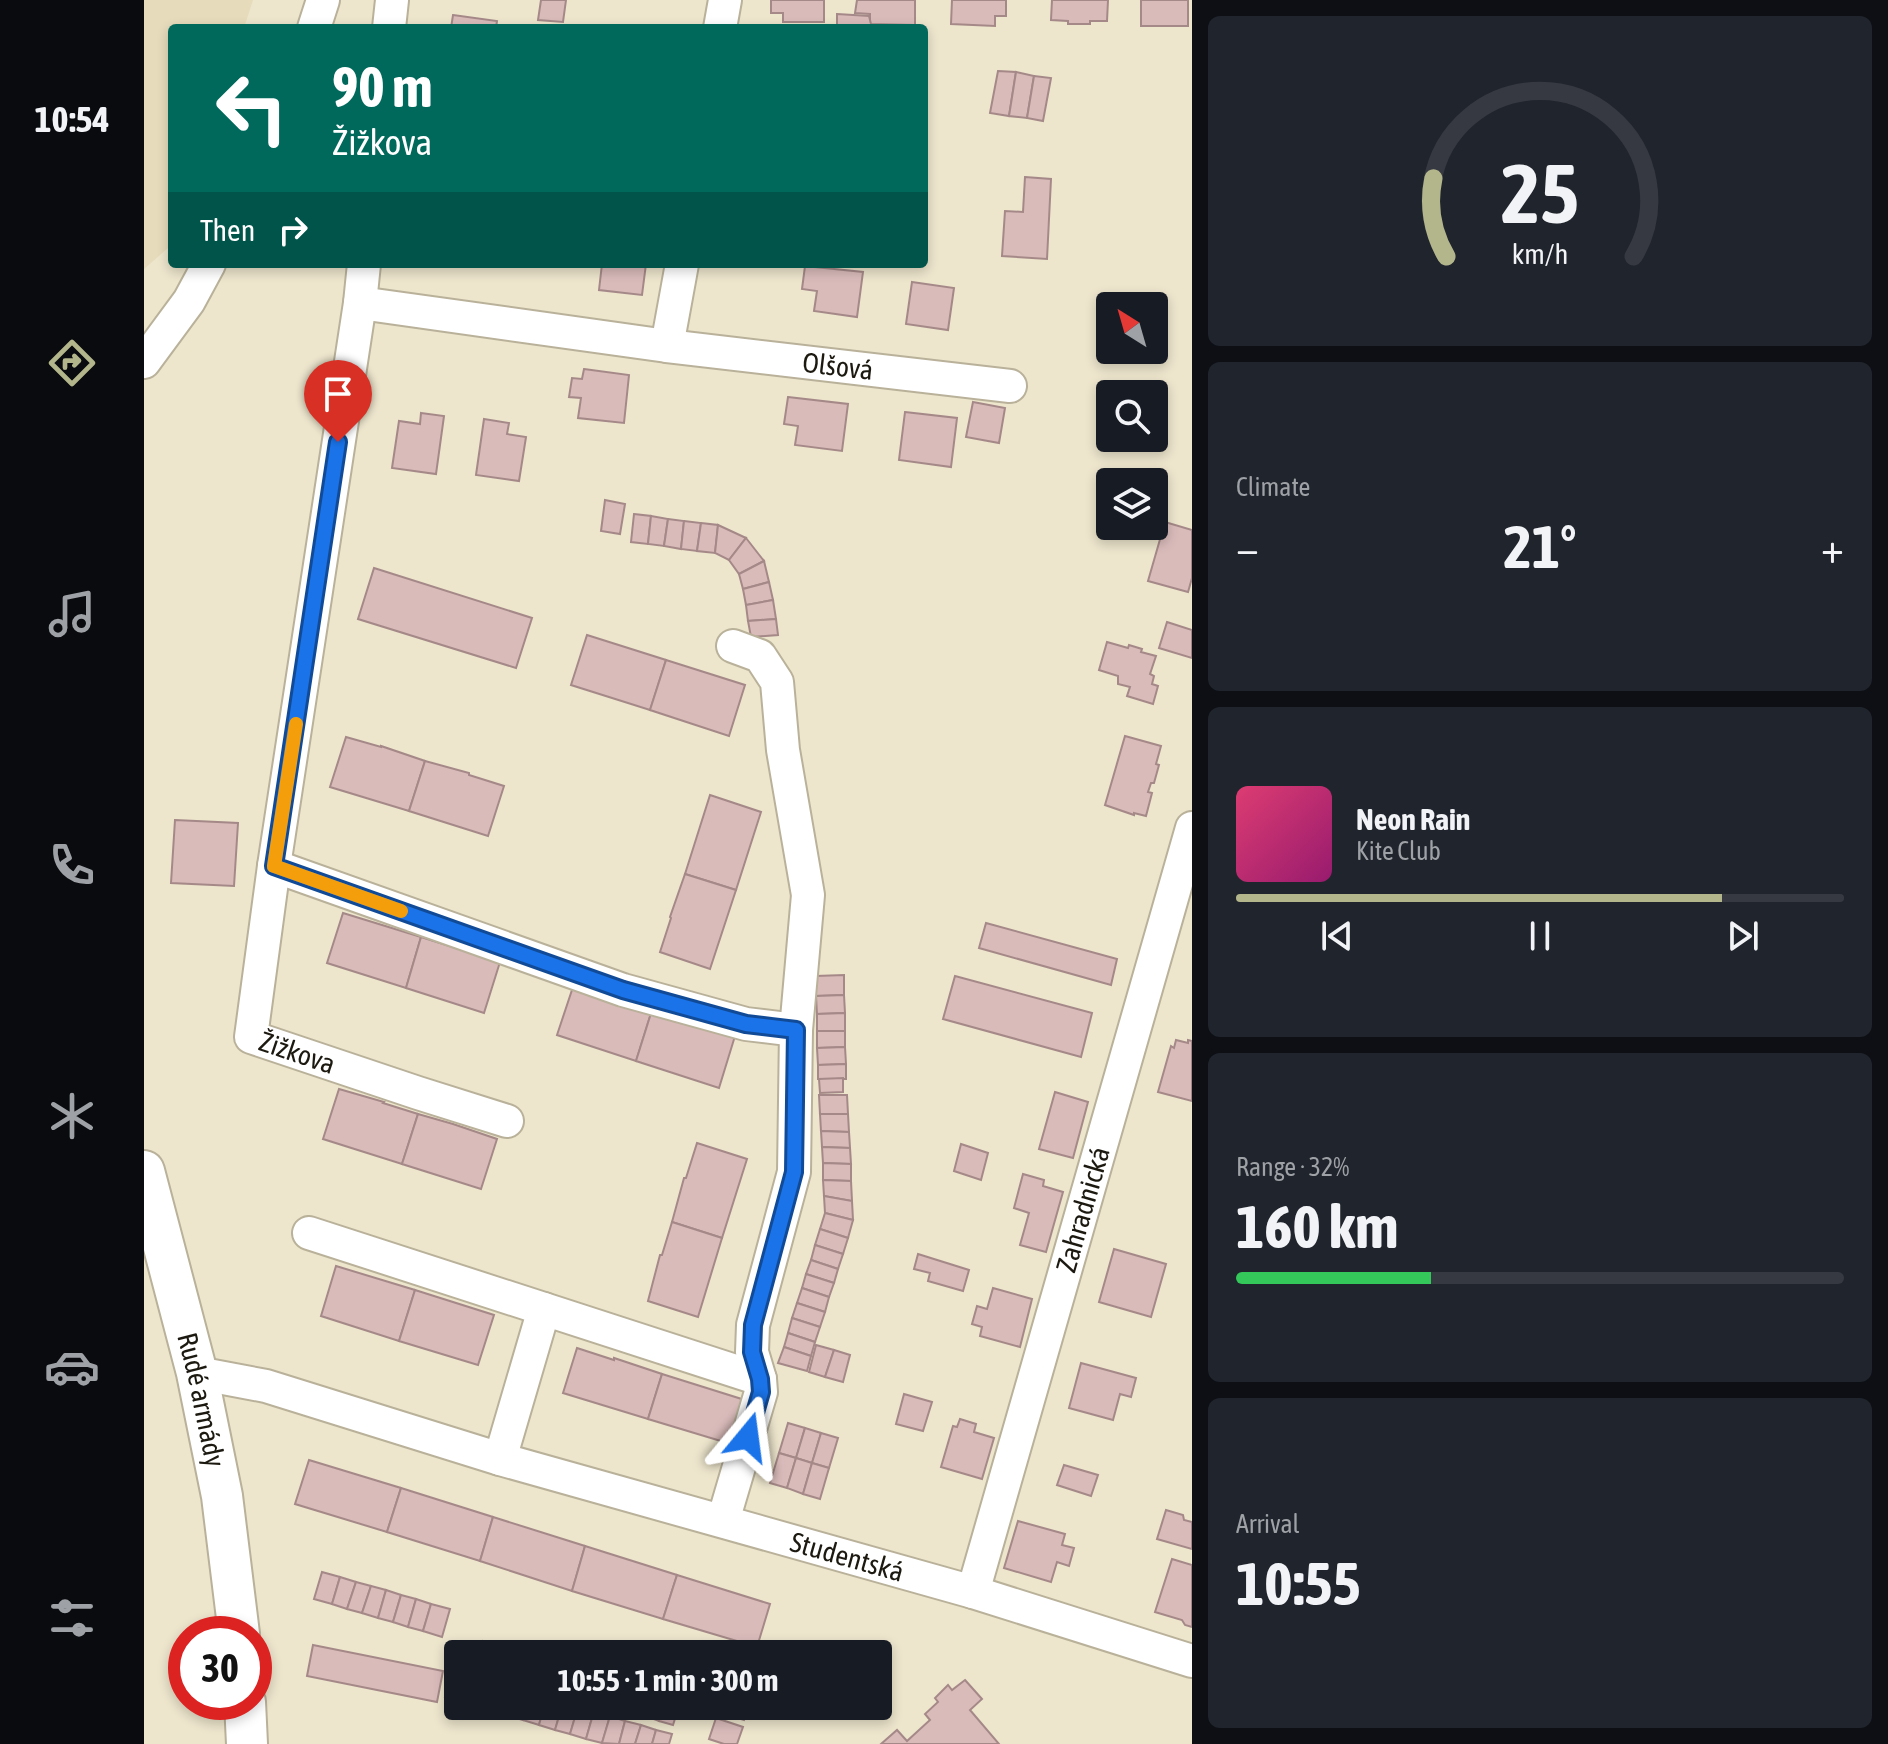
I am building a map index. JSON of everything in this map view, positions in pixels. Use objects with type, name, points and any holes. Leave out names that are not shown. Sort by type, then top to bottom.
[{"type":"main road","name":"Rudé armády","points":[[144,1171],[197,1373],[222,1496],[237,1616]]},
{"type":"main road","points":[[246,1720],[247,1744]]},
{"type":"street","points":[[315,24],[323,0]]},
{"type":"street","points":[[389,24],[392,0]]},
{"type":"street","points":[[721,24],[725,0]]},
{"type":"street","points":[[144,362],[189,301],[207,268]]},
{"type":"street","name":"Žižkova","points":[[364,268],[251,1037],[507,1121]]},
{"type":"street","points":[[667,346],[681,268]]},
{"type":"street","points":[[144,342],[189,301]]},
{"type":"street","name":"Olšová","points":[[360,303],[667,346],[1010,386]]},
{"type":"street","points":[[723,1521],[761,1392],[752,1352],[753,1325],[794,1172],[796,1030],[808,895],[783,750],[777,682],[760,656],[733,646]]},
{"type":"street","name":"Zahradnická","points":[[973,1592],[1192,828]]},
{"type":"street","points":[[274,866],[623,990],[746,1024],[796,1030]]},
{"type":"street","points":[[309,1233],[760,1379]]},
{"type":"street","points":[[500,1459],[544,1309]]},
{"type":"street","name":"Studentská","points":[[197,1373],[266,1386],[500,1459],[973,1592],[1192,1661]]},
{"type":"shaded area","points":[[144,0],[253,0],[245,24],[168,24],[168,248],[144,269]]},
{"type":"building","points":[[541,0],[566,0],[563,22],[538,20]]},
{"type":"building","points":[[771,0],[824,0],[824,22],[783,22],[783,13],[771,13]]},
{"type":"building","points":[[857,0],[915,0],[915,24],[870,24],[870,14],[855,13]]},
{"type":"building","points":[[952,0],[1006,0],[1006,16],[995,16],[995,26],[951,24]]},
{"type":"building","points":[[1052,0],[1108,0],[1107,21],[1068,24],[1068,21],[1051,20]]},
{"type":"building","points":[[1141,0],[1188,0],[1188,26],[1141,26]]},
{"type":"building","points":[[837,14],[869,16],[871,24],[837,24]]},
{"type":"building","points":[[453,15],[497,21],[497,24],[452,24]]},
{"type":"building","points":[[998,71],[1016,72],[1009,116],[990,113]]},
{"type":"building","points":[[1016,72],[1034,76],[1027,118],[1009,116]]},
{"type":"building","points":[[1034,76],[1051,78],[1043,121],[1027,118]]},
{"type":"building","points":[[1025,177],[1051,179],[1047,259],[1002,256],[1005,211],[1023,212]]},
{"type":"building","points":[[602,268],[645,268],[642,295],[599,290]]},
{"type":"building","points":[[805,268],[863,272],[857,317],[814,311],[817,291],[802,289]]},
{"type":"building","points":[[912,282],[954,288],[948,330],[906,324]]},
{"type":"building","points":[[584,369],[629,375],[624,423],[578,418],[581,398],[569,397],[572,378],[582,379]]},
{"type":"building","points":[[788,397],[848,404],[842,451],[795,445],[798,426],[784,424]]},
{"type":"building","points":[[973,402],[1005,408],[999,443],[966,437]]},
{"type":"building","points":[[905,412],[957,418],[951,467],[899,460]]},
{"type":"building","points":[[421,413],[444,416],[436,474],[392,468],[399,421],[420,424]]},
{"type":"building","points":[[484,419],[509,423],[507,434],[526,437],[519,481],[476,475]]},
{"type":"building","points":[[605,500],[625,504],[620,534],[601,531]]},
{"type":"building","points":[[634,514],[651,516],[648,544],[631,542]]},
{"type":"building","points":[[651,516],[668,519],[664,546],[648,544]]},
{"type":"building","points":[[668,519],[684,521],[681,549],[664,546]]},
{"type":"building","points":[[684,521],[701,523],[697,551],[681,549]]},
{"type":"building","points":[[701,523],[718,525],[715,553],[697,551]]},
{"type":"building","points":[[1168,523],[1192,530],[1192,578],[1188,592],[1148,581],[1160,540],[1168,540]]},
{"type":"building","points":[[718,525],[746,538],[729,560],[715,553]]},
{"type":"building","points":[[746,538],[764,561],[739,574],[729,560]]},
{"type":"building","points":[[764,561],[769,582],[743,589],[739,574]]},
{"type":"building","points":[[374,568],[532,618],[516,668],[358,619]]},
{"type":"building","points":[[769,582],[773,600],[746,605],[743,589]]},
{"type":"building","points":[[773,600],[776,619],[748,621],[746,605]]},
{"type":"building","points":[[776,619],[778,635],[751,637],[748,621]]},
{"type":"building","points":[[1167,622],[1192,630],[1192,658],[1159,648]]},
{"type":"building","points":[[587,635],[666,660],[650,710],[571,685]]},
{"type":"building","points":[[1107,642],[1128,648],[1129,645],[1156,656],[1150,674],[1154,676],[1152,684],[1158,686],[1153,704],[1127,696],[1130,687],[1118,684],[1118,676],[1099,670]]},
{"type":"building","points":[[666,660],[745,685],[729,736],[650,710]]},
{"type":"building","points":[[1125,736],[1161,746],[1154,783],[1151,783],[1148,792],[1152,793],[1146,816],[1105,805]]},
{"type":"building","points":[[346,737],[425,761],[409,811],[330,787]]},
{"type":"building","points":[[425,761],[504,786],[488,836],[409,811]]},
{"type":"building","points":[[710,795],[761,812],[736,890],[685,874]]},
{"type":"building","points":[[175,820],[238,823],[234,886],[171,883]]},
{"type":"building","points":[[685,874],[736,890],[710,969],[660,952]]},
{"type":"building","points":[[343,913],[421,937],[406,988],[327,963]]},
{"type":"building","points":[[986,923],[1117,959],[1111,985],[979,948]]},
{"type":"building","points":[[421,937],[500,962],[484,1013],[406,988]]},
{"type":"building","points":[[844,975],[844,995],[816,996],[816,976]]},
{"type":"building","points":[[955,976],[1092,1013],[1081,1057],[943,1019]]},
{"type":"building","points":[[574,984],[652,1010],[636,1061],[557,1035]]},
{"type":"building","points":[[844,995],[845,1013],[817,1014],[816,996]]},
{"type":"building","points":[[652,1010],[735,1036],[719,1088],[636,1061]]},
{"type":"building","points":[[845,1013],[845,1031],[817,1031],[817,1014]]},
{"type":"building","points":[[817,1031],[845,1031],[845,1047],[817,1048]]},
{"type":"building","points":[[1176,1040],[1192,1041],[1192,1101],[1158,1092],[1171,1046],[1174,1048]]},
{"type":"building","points":[[845,1047],[846,1064],[818,1065],[817,1048]]},
{"type":"building","points":[[846,1064],[846,1079],[818,1079],[818,1065]]},
{"type":"building","points":[[843,1078],[843,1092],[820,1093],[819,1079]]},
{"type":"building","points":[[339,1089],[418,1114],[402,1164],[323,1139]]},
{"type":"building","points":[[1055,1092],[1088,1102],[1073,1158],[1039,1149]]},
{"type":"building","points":[[819,1095],[847,1095],[848,1114],[820,1114]]},
{"type":"building","points":[[418,1114],[497,1139],[481,1189],[402,1164]]},
{"type":"building","points":[[820,1114],[848,1114],[849,1132],[821,1131]]},
{"type":"building","points":[[821,1131],[849,1132],[850,1148],[822,1147]]},
{"type":"building","points":[[697,1143],[747,1159],[722,1238],[672,1222]]},
{"type":"building","points":[[961,1144],[988,1153],[981,1180],[954,1171]]},
{"type":"building","points":[[822,1147],[850,1148],[851,1164],[823,1163]]},
{"type":"building","points":[[823,1163],[851,1164],[851,1181],[823,1180]]},
{"type":"building","points":[[1023,1174],[1044,1180],[1043,1186],[1063,1192],[1046,1252],[1020,1245],[1029,1213],[1014,1208]]},
{"type":"building","points":[[823,1180],[851,1181],[852,1201],[824,1196]]},
{"type":"building","points":[[824,1196],[852,1201],[853,1220],[825,1213]]},
{"type":"building","points":[[825,1213],[853,1220],[848,1238],[820,1229]]},
{"type":"building","points":[[672,1222],[722,1238],[698,1317],[648,1301]]},
{"type":"building","points":[[820,1229],[848,1238],[843,1254],[815,1245]]},
{"type":"building","points":[[815,1245],[843,1254],[838,1269],[811,1260]]},
{"type":"building","points":[[1114,1249],[1166,1264],[1151,1317],[1099,1302]]},
{"type":"building","points":[[918,1254],[969,1270],[963,1291],[928,1281],[930,1273],[914,1269]]},
{"type":"building","points":[[811,1260],[838,1269],[834,1283],[806,1274]]},
{"type":"building","points":[[336,1266],[415,1290],[399,1341],[321,1316]]},
{"type":"building","points":[[806,1274],[834,1283],[829,1297],[802,1288]]},
{"type":"building","points":[[802,1288],[829,1297],[825,1312],[797,1303]]},
{"type":"building","points":[[993,1288],[1032,1299],[1020,1347],[980,1336],[982,1327],[972,1324],[977,1306],[987,1309]]},
{"type":"building","points":[[415,1290],[494,1315],[478,1365],[399,1341]]},
{"type":"building","points":[[797,1303],[825,1312],[820,1327],[792,1318]]},
{"type":"building","points":[[792,1318],[820,1327],[815,1342],[788,1333]]},
{"type":"building","points":[[788,1333],[815,1342],[811,1356],[784,1347]]},
{"type":"building","points":[[816,1345],[834,1350],[825,1377],[809,1372]]},
{"type":"building","points":[[784,1347],[811,1356],[807,1371],[778,1363]]},
{"type":"building","points":[[577,1348],[662,1374],[648,1419],[563,1393]]},
{"type":"building","points":[[834,1350],[850,1355],[843,1382],[825,1377]]},
{"type":"building","points":[[1081,1363],[1136,1378],[1131,1397],[1120,1394],[1113,1420],[1069,1408]]},
{"type":"building","points":[[662,1374],[748,1401],[734,1445],[648,1419]]},
{"type":"building","points":[[904,1394],[932,1402],[923,1431],[896,1424]]},
{"type":"building","points":[[960,1419],[976,1424],[974,1432],[994,1438],[982,1479],[941,1467],[953,1426],[957,1427]]},
{"type":"building","points":[[788,1423],[805,1428],[796,1458],[779,1453]]},
{"type":"building","points":[[805,1428],[821,1433],[812,1463],[796,1458]]},
{"type":"building","points":[[821,1433],[838,1438],[829,1468],[812,1463]]},
{"type":"building","points":[[779,1453],[796,1458],[787,1488],[770,1483]]},
{"type":"building","points":[[796,1458],[812,1463],[803,1494],[787,1488]]},
{"type":"building","points":[[309,1460],[401,1488],[387,1532],[295,1504]]},
{"type":"building","points":[[812,1463],[829,1468],[820,1499],[803,1494]]},
{"type":"building","points":[[1064,1465],[1098,1475],[1091,1496],[1057,1485]]},
{"type":"building","points":[[401,1488],[493,1517],[480,1561],[387,1532]]},
{"type":"building","points":[[1166,1510],[1183,1515],[1184,1520],[1192,1522],[1192,1549],[1157,1539]]},
{"type":"building","points":[[493,1517],[585,1546],[572,1591],[480,1561]]},
{"type":"building","points":[[1018,1521],[1065,1534],[1062,1545],[1074,1548],[1069,1566],[1057,1562],[1051,1582],[1004,1568]]},
{"type":"building","points":[[585,1546],[677,1575],[663,1619],[572,1591]]},
{"type":"building","points":[[1172,1559],[1192,1565],[1192,1627],[1182,1620],[1155,1612]]},
{"type":"building","points":[[322,1572],[340,1577],[332,1604],[314,1599]]},
{"type":"building","points":[[677,1575],[770,1604],[759,1640],[734,1640],[663,1619]]},
{"type":"building","points":[[340,1577],[356,1582],[347,1609],[332,1604]]},
{"type":"building","points":[[356,1582],[371,1586],[362,1613],[347,1609]]},
{"type":"building","points":[[371,1586],[386,1590],[378,1618],[362,1613]]},
{"type":"building","points":[[386,1590],[401,1595],[393,1622],[378,1618]]},
{"type":"building","points":[[401,1595],[416,1599],[408,1627],[393,1622]]},
{"type":"building","points":[[416,1599],[431,1604],[423,1631],[408,1627]]},
{"type":"building","points":[[431,1604],[450,1609],[442,1637],[423,1631]]},
{"type":"building","points":[[313,1645],[443,1671],[437,1702],[307,1676]]},
{"type":"building","points":[[965,1680],[982,1699],[970,1710],[999,1744],[881,1744],[897,1730],[907,1741],[930,1720],[925,1714],[938,1702],[935,1698],[948,1685],[952,1690]]},
{"type":"building","points":[[523,1720],[540,1720],[539,1725]]},
{"type":"building","points":[[540,1720],[558,1720],[555,1730],[539,1725]]},
{"type":"building","points":[[558,1720],[574,1720],[570,1734],[555,1730]]},
{"type":"building","points":[[574,1720],[591,1720],[586,1739],[570,1734]]},
{"type":"building","points":[[591,1720],[609,1720],[602,1743],[586,1739]]},
{"type":"building","points":[[609,1720],[625,1721],[619,1744],[602,1743]]},
{"type":"building","points":[[659,1720],[675,1720],[673,1725]]},
{"type":"building","points":[[715,1720],[743,1727],[737,1744],[709,1739]]},
{"type":"building","points":[[625,1721],[641,1725],[635,1744],[619,1744]]},
{"type":"building","points":[[641,1725],[656,1730],[652,1744],[635,1744]]},
{"type":"building","points":[[656,1730],[672,1734],[669,1744],[652,1744]]},
{"type":"slow traffic","points":[[296,724],[274,866],[401,911]]},
{"type":"route","points":[[338,442],[274,866],[623,990],[746,1024],[796,1030],[794,1172],[753,1325],[752,1352],[761,1392],[748,1437]]}]
